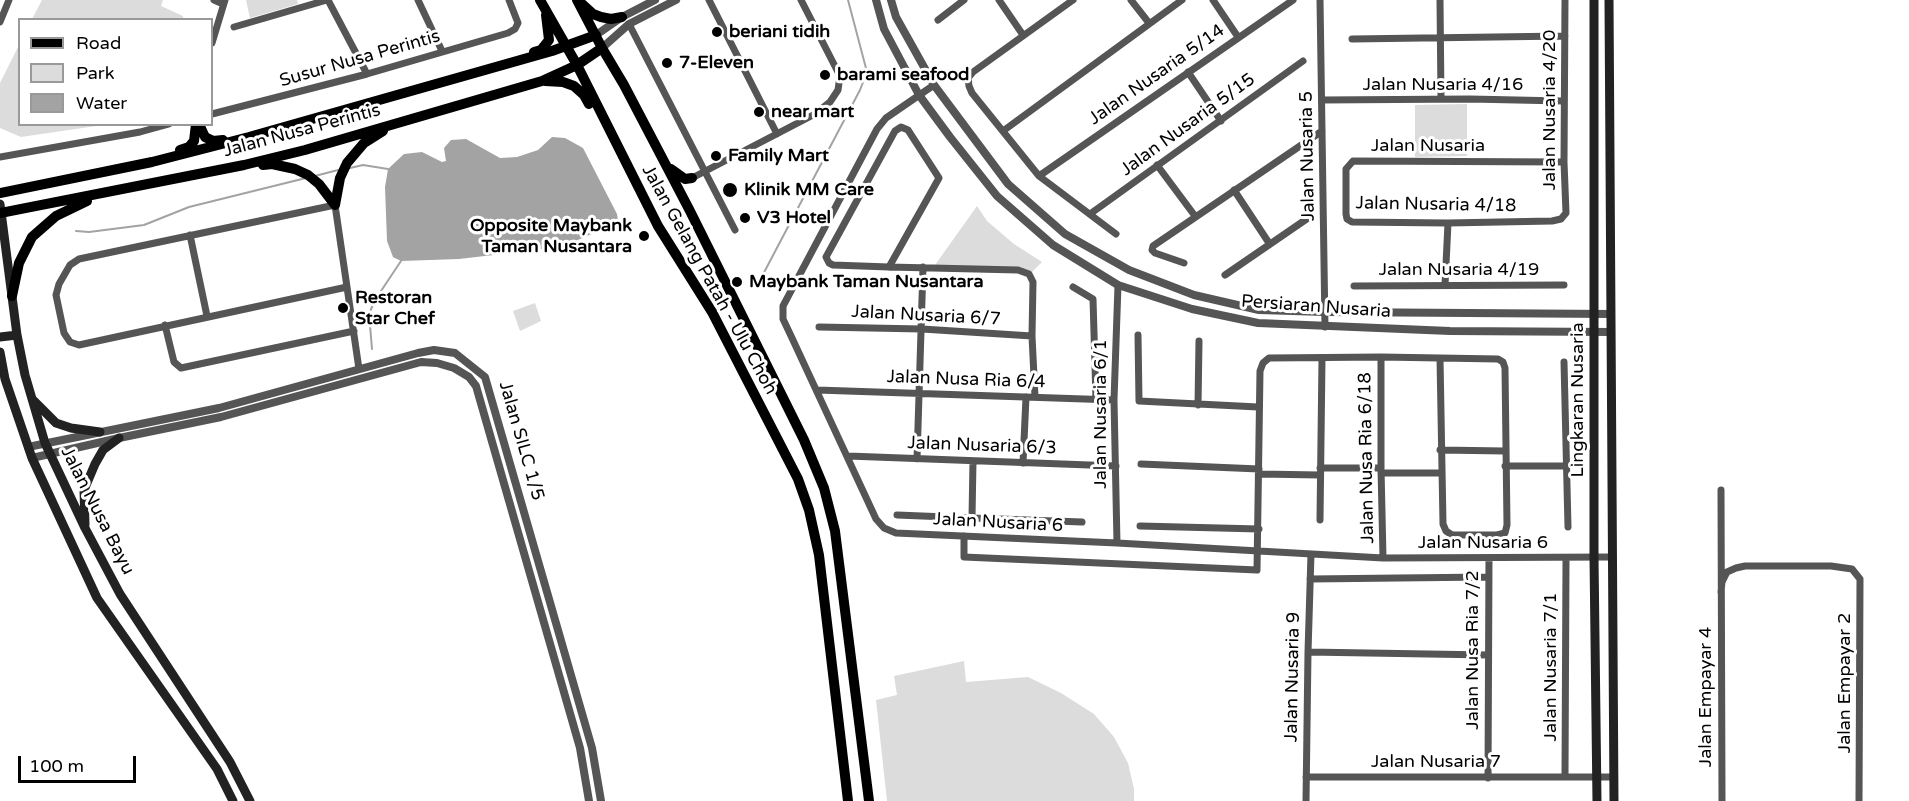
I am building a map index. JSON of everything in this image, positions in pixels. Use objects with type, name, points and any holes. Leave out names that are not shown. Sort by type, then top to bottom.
[{"type":"main road","points":[[577,0],[593,14],[626,20]]},
{"type":"main road","name":"Jalan Gelang Patah - Ulu Choh","points":[[577,0],[690,211],[804,440],[824,488],[835,531],[868,801]]},
{"type":"main road","name":"Lingkaran Nusaria","points":[[1594,0],[1594,557],[1597,801]]},
{"type":"main road","name":"Lingkaran Nusaria","points":[[1609,0],[1614,801]]},
{"type":"main road","points":[[509,62],[541,50],[549,40],[543,5]]},
{"type":"main road","name":"Jalan Gelang Patah - Ulu Choh","points":[[543,5],[577,65],[658,226],[712,312],[798,479],[810,510],[820,564],[848,801]]},
{"type":"main road","name":"Jalan Nusa Perintis","points":[[0,193],[152,162],[249,137],[567,46],[596,35]]},
{"type":"main road","name":"Jalan Nusa Perintis","points":[[0,210],[133,188],[244,165],[542,81],[577,65],[602,48]]},
{"type":"main road","points":[[542,81],[563,82],[574,86],[584,95],[620,152]]},
{"type":"main road","points":[[335,205],[340,178],[347,162],[364,143],[393,124]]},
{"type":"main road","points":[[152,162],[189,147],[194,141],[198,126]]},
{"type":"main road","points":[[199,126],[205,136],[213,141],[249,137]]},
{"type":"main road","points":[[662,157],[671,170],[679,176],[685,179],[692,178]]},
{"type":"main road","points":[[244,165],[272,164],[295,169],[308,175],[319,184],[335,205]]},
{"type":"main road","points":[[690,211],[685,189],[686,184],[692,178]]},
{"type":"main road","points":[[12,296],[19,262],[32,237],[56,216],[82,203],[133,188]]},
{"type":"main road","name":"Jalan Nusa Bayu","points":[[0,210],[17,335],[25,375],[49,454],[120,594],[230,762],[250,801]]},
{"type":"main road","points":[[0,337],[17,335]]},
{"type":"main road","name":"Jalan Nusa Bayu","points":[[0,352],[5,379],[32,458],[97,598],[217,769],[233,801]]},
{"type":"main road","points":[[5,379],[25,375]]},
{"type":"main road","points":[[31,398],[56,423],[71,428],[100,432]]},
{"type":"main road","points":[[85,528],[84,490],[103,450],[119,438]]},
{"type":"street","points":[[0,22],[9,0]]},
{"type":"street","points":[[213,40],[224,2],[214,0]]},
{"type":"street","points":[[234,27],[327,0],[367,74]]},
{"type":"street","points":[[418,0],[442,51]]},
{"type":"street","name":"Susur Nusa Perintis","points":[[213,114],[367,74],[508,33],[516,29],[518,23],[509,0]]},
{"type":"street","points":[[602,48],[626,20],[655,0]]},
{"type":"street","points":[[596,35],[676,0]]},
{"type":"street","points":[[709,0],[777,134]]},
{"type":"street","points":[[692,178],[815,114],[830,102],[838,90],[840,75],[801,0]]},
{"type":"street","name":"Persiaran Nusaria","points":[[876,0],[884,29],[919,95],[997,195],[1053,245],[1118,285],[1192,309],[1258,323],[1450,332],[1611,332]]},
{"type":"street","name":"Persiaran Nusaria","points":[[891,0],[896,17],[934,86],[1008,184],[1065,234],[1129,270],[1194,295],[1259,310],[1611,315]]},
{"type":"street","points":[[938,20],[964,0]]},
{"type":"street","points":[[999,0],[1023,35]]},
{"type":"street","points":[[1073,0],[973,72],[968,78],[972,93],[1039,176],[1116,234]]},
{"type":"street","points":[[1131,0],[1149,23]]},
{"type":"street","points":[[1003,131],[1182,0]]},
{"type":"street","points":[[1213,0],[1238,37]]},
{"type":"street","name":"Jalan Nusaria 5/14","points":[[1039,176],[1293,0]]},
{"type":"street","name":"Jalan Nusaria 5","points":[[1320,0],[1325,312]]},
{"type":"street","points":[[1440,0],[1440,99]]},
{"type":"street","name":"Jalan Nusaria 4/20","points":[[1562,219],[1566,213],[1563,101],[1566,36],[1564,0]]},
{"type":"street","points":[[626,20],[735,230]]},
{"type":"street","points":[[1352,39],[1566,36]]},
{"type":"street","name":"Jalan Nusaria 5/15","points":[[1090,214],[1303,61]]},
{"type":"street","points":[[1188,72],[1221,121]]},
{"type":"street","name":"Jalan Nusaria 6","points":[[934,86],[886,118],[877,129],[783,306],[783,319],[876,519],[884,528],[896,533],[1383,558],[1612,557]]},
{"type":"street","name":"Jalan Nusaria 4/16","points":[[1322,100],[1563,101]]},
{"type":"street","points":[[0,157],[162,126]]},
{"type":"street","points":[[889,267],[939,178],[908,130],[901,127],[895,130],[826,257],[833,265],[889,267],[1018,270],[1029,274],[1033,282],[1032,336],[1035,398]]},
{"type":"street","points":[[1184,263],[1155,253],[1152,246],[1322,131]]},
{"type":"street","name":"Jalan Nusaria","points":[[1347,219],[1346,169],[1353,161],[1564,162]]},
{"type":"street","points":[[1157,165],[1195,216]]},
{"type":"street","points":[[1234,190],[1269,243]]},
{"type":"street","points":[[346,287],[79,345],[70,342],[64,333],[58,312],[56,290],[70,265],[79,259],[335,205],[359,369]]},
{"type":"street","points":[[1225,274],[1311,216]]},
{"type":"street","name":"Jalan Nusaria 4/18","points":[[1347,219],[1352,222],[1448,223],[1562,219]]},
{"type":"street","points":[[1445,285],[1448,223]]},
{"type":"street","points":[[190,235],[207,316]]},
{"type":"street","points":[[917,459],[923,267]]},
{"type":"street","name":"Jalan Nusaria 6/1","points":[[1117,543],[1114,400],[1118,285]]},
{"type":"street","name":"Jalan Nusaria 4/19","points":[[1354,286],[1564,285]]},
{"type":"street","points":[[1073,287],[1094,299],[1096,400]]},
{"type":"street","points":[[1325,312],[1325,327]]},
{"type":"street","points":[[165,325],[174,362],[180,368],[354,331]]},
{"type":"street","name":"Jalan Nusaria 6/7","points":[[819,327],[922,329],[1032,336]]},
{"type":"street","points":[[1138,335],[1139,401],[1258,407]]},
{"type":"street","points":[[1198,405],[1199,341]]},
{"type":"street","name":"Jalan SILC 1/5","points":[[28,447],[219,408],[434,350],[455,353],[485,377],[592,748],[601,801]]},
{"type":"street","points":[[964,536],[964,557],[1257,570],[1258,407],[1260,371],[1263,363],[1269,358],[1381,357],[1440,358],[1498,359],[1503,362],[1505,368],[1507,525],[1505,532],[1497,535],[1452,535],[1446,531],[1443,524],[1440,473],[1440,358]]},
{"type":"street","name":"Jalan Nusa Ria 6/18","points":[[1381,357],[1383,558]]},
{"type":"street","points":[[1320,520],[1322,359]]},
{"type":"street","name":"Jalan SILC 1/5","points":[[32,458],[221,417],[421,362],[437,363],[454,368],[469,377],[476,386],[574,726],[590,801]]},
{"type":"street","points":[[1564,362],[1568,527]]},
{"type":"street","name":"Jalan Nusa Ria 6/4","points":[[817,390],[1114,400]]},
{"type":"street","points":[[1023,463],[1026,397]]},
{"type":"street","points":[[1440,450],[1505,451]]},
{"type":"street","name":"Jalan Nusaria 6/3","points":[[848,456],[1116,466]]},
{"type":"street","points":[[972,518],[973,461]]},
{"type":"street","points":[[1141,464],[1259,472],[1440,473]]},
{"type":"street","points":[[1505,466],[1567,466]]},
{"type":"street","name":"Jalan Empayar 4","points":[[1721,490],[1722,801]]},
{"type":"street","points":[[897,515],[1082,522]]},
{"type":"street","points":[[1140,526],[1259,529]]},
{"type":"street","name":"Jalan Nusaria 9","points":[[1306,801],[1311,554]]},
{"type":"street","name":"Jalan Nusa Ria 7/2","points":[[1488,778],[1489,558]]},
{"type":"street","name":"Jalan Nusaria 7/1","points":[[1566,559],[1566,776]]},
{"type":"street","name":"Jalan Empayar 2","points":[[1721,592],[1722,582],[1727,572],[1736,568],[1831,566],[1852,568],[1860,579],[1859,801]]},
{"type":"street","points":[[1310,579],[1488,577]]},
{"type":"street","points":[[1308,652],[1488,655]]},
{"type":"street","name":"Jalan Nusaria 7","points":[[1306,777],[1614,777]]},
{"type":"green space","points":[[42,0],[163,0],[161,6],[183,16],[183,18],[33,18]]},
{"type":"green space","points":[[246,0],[297,0],[298,4],[250,18]]},
{"type":"green space","points":[[18,47],[18,126],[96,126],[21,137],[0,128],[0,83]]},
{"type":"green space","points":[[1467,104],[1467,156],[1415,157],[1415,105]]},
{"type":"green space","points":[[977,206],[987,221],[1014,244],[1042,262],[1031,273],[935,265]]},
{"type":"green space","points":[[535,303],[541,321],[520,331],[513,311]]},
{"type":"green space","points":[[964,661],[966,682],[1028,677],[1061,693],[1094,714],[1114,737],[1128,763],[1134,789],[1134,801],[887,801],[876,700],[897,695],[894,676]]},
{"type":"water","points":[[552,137],[565,138],[583,148],[617,214],[618,220],[614,224],[562,247],[459,259],[401,261],[393,257],[387,241],[385,187],[388,169],[404,154],[422,152],[442,162],[446,161],[444,148],[451,140],[466,139],[500,158],[517,157],[538,150]]},
{"type":"waterway","points":[[759,282],[860,90],[867,72],[848,0]]},
{"type":"waterway","points":[[350,168],[363,165],[388,169]]},
{"type":"waterway","points":[[315,176],[338,170]]},
{"type":"waterway","points":[[76,231],[89,232],[144,225],[189,207],[306,178]]},
{"type":"waterway","points":[[372,349],[369,314],[375,300],[401,261]]},
{"type":"place","name":"beriani tidih","points":[[717,32]]},
{"type":"place","name":"7-Eleven","points":[[667,63]]},
{"type":"place","name":"barami seafood","points":[[825,75]]},
{"type":"place","name":"near mart","points":[[759,112]]},
{"type":"place","name":"Family Mart","points":[[716,156]]},
{"type":"place","name":"Klinik MM Care","points":[[730,190]]},
{"type":"place","name":"V3 Hotel","points":[[745,218]]},
{"type":"place","name":"Opposite Maybank Taman Nusantara","points":[[644,236]]},
{"type":"place","name":"Maybank Taman Nusantara","points":[[737,282]]},
{"type":"place","name":"Restoran Star Chef","points":[[343,308]]}]
